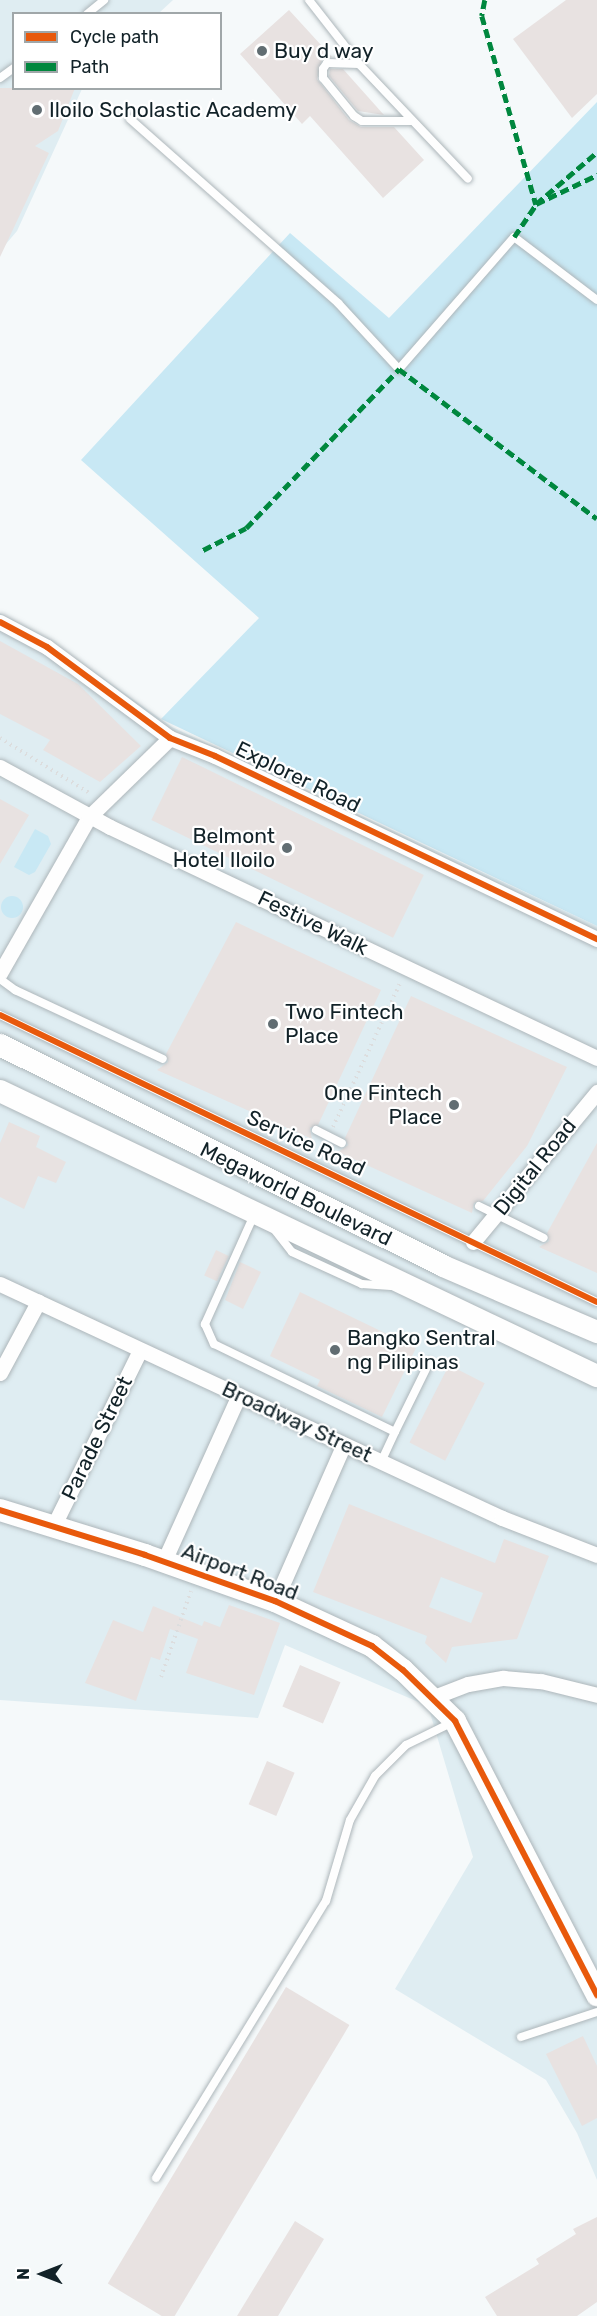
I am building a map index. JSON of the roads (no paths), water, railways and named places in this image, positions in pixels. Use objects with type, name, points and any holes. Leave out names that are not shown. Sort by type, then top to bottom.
[{"type":"main road","name":"Megaworld Boulevard","points":[[0,1046],[443,1266],[597,1332]]},
{"type":"main road","name":"Megaworld Boulevard","points":[[0,1091],[261,1218],[597,1376]]},
{"type":"main road","name":"Airport Road","points":[[0,1510],[198,1573],[275,1601],[372,1646],[434,1697],[455,1721],[597,1995]]},
{"type":"street","name":"Explorer Road","points":[[0,622],[47,647],[170,738],[214,756],[597,939]]},
{"type":"street","points":[[0,973],[89,817],[170,738]]},
{"type":"street","name":"Festive Walk","points":[[0,767],[89,817],[597,1058]]},
{"type":"street","name":"Digital Road","points":[[473,1242],[597,1092]]},
{"type":"street","name":"Broadway Street","points":[[0,1284],[502,1518],[597,1555]]},
{"type":"street","points":[[0,1373],[38,1302]]},
{"type":"street","name":"Parade Street","points":[[54,1526],[140,1350]]},
{"type":"street","points":[[164,1562],[239,1395]]},
{"type":"street","points":[[275,1601],[344,1444]]},
{"type":"street","points":[[434,1697],[468,1684],[503,1678],[541,1681],[597,1695]]},
{"type":"lane","points":[[89,12],[104,0]]},
{"type":"lane","points":[[309,0],[358,64],[468,179]]},
{"type":"lane","points":[[358,64],[327,63],[323,69],[323,78],[354,116],[362,121],[411,121]]},
{"type":"lane","points":[[130,119],[338,303],[399,369],[514,237],[597,300]]},
{"type":"lane","points":[[0,979],[15,990],[163,1059]]},
{"type":"lane","name":"Service Road","points":[[0,1015],[597,1302]]},
{"type":"lane","points":[[316,1130],[342,1143]]},
{"type":"lane","points":[[479,1206],[544,1238]]},
{"type":"lane","points":[[261,1218],[204,1324],[207,1335],[214,1344],[395,1432]]},
{"type":"lane","points":[[381,1461],[429,1363]]},
{"type":"lane","points":[[156,2178],[326,1901],[350,1820],[375,1776],[406,1745],[455,1721]]},
{"type":"lane","points":[[521,2037],[597,2012]]},
{"type":"place","name":"Buy d way","points":[[262,51]]},
{"type":"place","name":"Iloilo Scholastic Academy","points":[[37,110]]},
{"type":"place","name":"Belmont Hotel Iloilo","points":[[287,848]]},
{"type":"place","name":"Two Fintech Place","points":[[273,1024]]},
{"type":"place","name":"One Fintech Place","points":[[454,1105]]},
{"type":"place","name":"Bangko Sentral ng Pilipinas","points":[[335,1350]]}]
